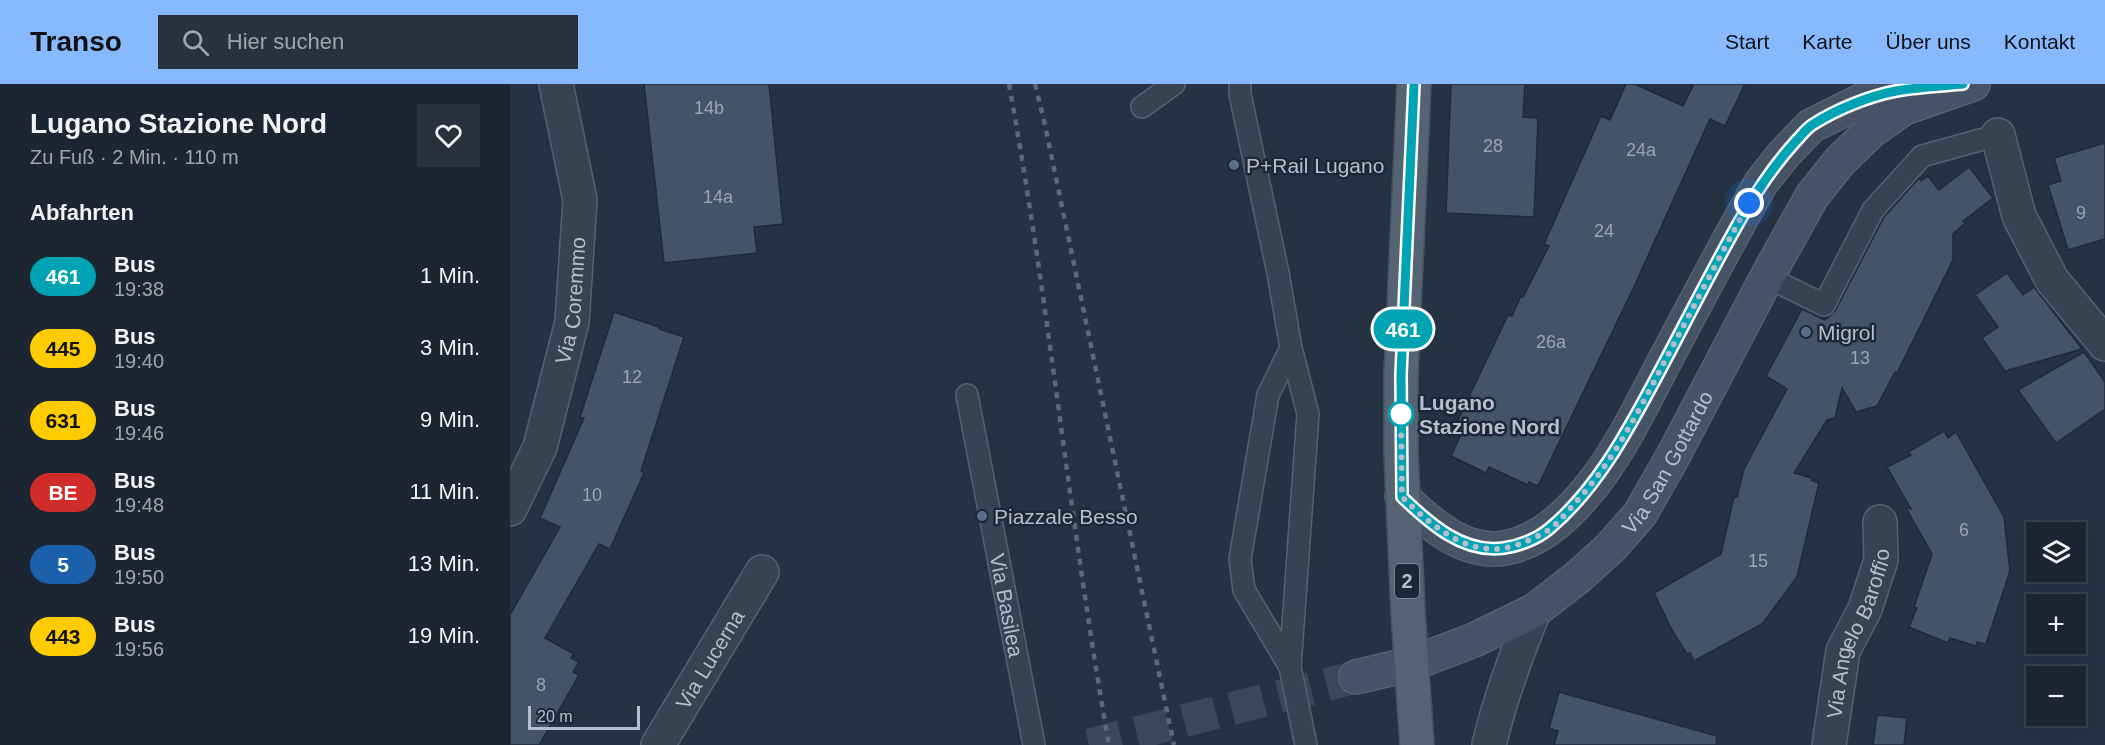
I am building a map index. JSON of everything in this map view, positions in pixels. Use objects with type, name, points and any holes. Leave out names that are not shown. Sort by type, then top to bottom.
[{"type":"main road","name":"2","points":[[1414,84],[1401,375],[1402,497],[1417,745]]},
{"type":"main road","points":[[1402,497],[1430,524],[1457,540],[1478,547],[1503,548],[1526,542],[1548,530],[1598,478],[1636,415],[1761,183],[1784,154],[1811,126],[1863,100],[1896,91],[1963,84]]},
{"type":"main road","name":"Via San Gottardo","points":[[1356,677],[1411,664],[1474,640],[1534,611],[1578,577],[1611,547],[1640,514],[1812,196],[1840,161],[1871,131],[1904,108],[1972,84]]},
{"type":"street","name":"Via Coremmo","points":[[510,509],[540,447],[572,321],[580,200],[556,84]]},
{"type":"street","points":[[1998,135],[2019,216],[2052,280],[2105,344]]},
{"type":"street","name":"Via Angelo Baroffio","points":[[1829,745],[1844,651],[1865,609],[1881,560],[1880,522]]},
{"type":"street","name":"Via Lucerna","points":[[658,745],[762,572]]},
{"type":"street","points":[[1489,745],[1508,676],[1534,611]]},
{"type":"lane","points":[[1142,107],[1174,84]]},
{"type":"lane","points":[[1240,84],[1240,94],[1278,273],[1291,348],[1308,414],[1297,595],[1290,667],[1306,745]]},
{"type":"lane","points":[[1767,276],[1824,305],[1873,210],[1922,156],[1998,135]]},
{"type":"lane","points":[[1290,667],[1244,590],[1240,559],[1268,395],[1291,348]]},
{"type":"lane","name":"Via Basilea","points":[[967,395],[1034,745]]},
{"type":"building","points":[[644,84],[769,84],[783,224],[754,227],[757,253],[664,263]]},
{"type":"building","points":[[1451,84],[1525,84],[1523,117],[1538,118],[1534,217],[1446,213]]},
{"type":"building","points":[[1626,84],[1635,84],[1683,106],[1694,84],[1745,84],[1725,126],[1710,119],[1633,289],[1538,486],[1529,482],[1528,485],[1489,467],[1486,473],[1451,456],[1465,426],[1457,422],[1508,315],[1512,316],[1549,246],[1544,244],[1601,116],[1610,120]]},
{"type":"building","points":[[2105,143],[2105,239],[2068,250],[2048,185],[2061,181],[2054,158]]},
{"type":"building","points":[[1969,167],[1993,198],[1963,221],[1965,223],[1953,234],[1953,260],[1897,373],[1895,372],[1877,406],[1856,412],[1842,388],[1835,418],[1827,420],[1794,473],[1812,478],[1811,480],[1819,483],[1797,577],[1762,624],[1694,661],[1673,632],[1654,593],[1721,554],[1734,497],[1737,497],[1744,469],[1787,389],[1766,376],[1802,309],[1825,320],[1835,311],[1884,217],[1919,178],[1921,181],[1928,176],[1939,190]]},
{"type":"building","points":[[2007,273],[2023,295],[2034,287],[2082,349],[2005,371],[1982,338],[1998,327],[1975,295]]},
{"type":"building","points":[[614,312],[684,337],[641,471],[644,473],[610,549],[599,544],[545,638],[574,654],[571,658],[579,662],[573,672],[579,675],[539,745],[510,745],[510,615],[560,527],[540,518],[584,418],[580,417]]},
{"type":"building","points":[[2084,352],[2105,382],[2105,409],[2056,443],[2018,390]]},
{"type":"building","points":[[1944,431],[1948,438],[1956,432],[2004,517],[2010,571],[1986,644],[1977,642],[1976,646],[1950,638],[1948,643],[1909,627],[1917,608],[1914,607],[1932,554],[1906,508],[1911,509],[1887,467],[1911,455],[1908,452]]},
{"type":"building","points":[[1559,692],[1717,736],[1716,745],[1554,745],[1558,731],[1549,728]]},
{"type":"building","points":[[1877,715],[1907,718],[1904,745],[1873,745]]},
{"type":"tunnel","points":[[1089,745],[1356,677]]},
{"type":"railway","points":[[1009,84],[1036,249],[1095,663],[1109,745]]},
{"type":"railway","points":[[1035,84],[1174,745]]},
{"type":"bus line","name":"461","points":[[1414,84],[1401,375],[1402,497],[1430,524],[1457,540],[1478,547],[1503,548],[1526,542],[1548,530],[1598,478],[1636,415],[1761,183],[1784,154],[1811,126],[1863,100],[1896,91],[1963,84]]},
{"type":"place","name":"P+Rail Lugano","points":[[1234,165]]},
{"type":"place","name":"Migrol","points":[[1806,332]]},
{"type":"place","name":"Lugano Stazione Nord","points":[[1401,414]]},
{"type":"place","name":"Piazzale Besso","points":[[982,516]]},
{"type":"route","points":[[1401,414],[1402,497],[1430,524],[1457,540],[1478,547],[1503,548],[1526,542],[1548,530],[1598,478],[1636,415],[1749,203]]}]
